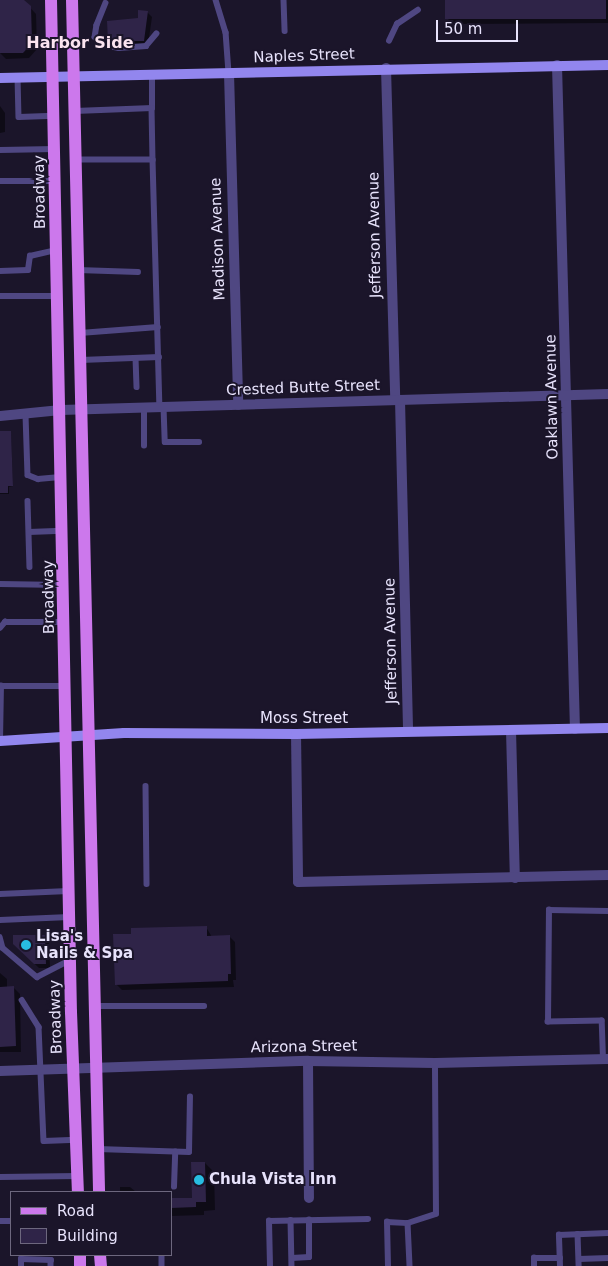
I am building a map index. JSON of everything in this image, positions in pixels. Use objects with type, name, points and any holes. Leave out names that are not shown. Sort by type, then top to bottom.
[{"type":"main road","name":"Broadway","points":[[51,0],[66,622],[71,960],[78,1191]]},
{"type":"main road","points":[[72,0],[99,1191]]},
{"type":"street","name":"Oaklawn Avenue","points":[[557,65],[576,729]]},
{"type":"street","name":"Naples Street","points":[[0,78],[386,68],[608,65]]},
{"type":"street","name":"Jefferson Avenue","points":[[386,68],[408,731]]},
{"type":"street","name":"Madison Avenue","points":[[229,73],[238,405]]},
{"type":"street","name":"Crested Butte Street","points":[[0,416],[80,409],[608,394]]},
{"type":"street","name":"Moss Street","points":[[0,741],[89,735],[296,734],[608,728]]},
{"type":"street","points":[[511,730],[515,878]]},
{"type":"street","points":[[296,734],[298,882],[608,875]]},
{"type":"street","name":"Arizona Street","points":[[0,1072],[308,1061],[435,1063],[605,1059]]},
{"type":"street","points":[[308,1061],[309,1198]]},
{"type":"lane","points":[[216,0],[226,32],[229,73]]},
{"type":"lane","points":[[284,0],[285,31]]},
{"type":"lane","points":[[106,3],[96,25],[96,37],[104,45],[119,48],[146,46],[156,34]]},
{"type":"lane","points":[[389,41],[397,24],[418,10]]},
{"type":"lane","points":[[152,74],[159,357],[165,442],[199,442]]},
{"type":"lane","points":[[18,77],[19,116],[54,116]]},
{"type":"lane","points":[[75,111],[152,108]]},
{"type":"lane","points":[[0,150],[55,149]]},
{"type":"lane","points":[[76,160],[153,160]]},
{"type":"lane","points":[[0,182],[56,181]]},
{"type":"lane","points":[[0,271],[28,270],[30,256],[57,249]]},
{"type":"lane","points":[[78,270],[138,272]]},
{"type":"lane","points":[[0,296],[58,296]]},
{"type":"lane","points":[[79,333],[158,327]]},
{"type":"lane","points":[[80,360],[159,357]]},
{"type":"lane","points":[[136,358],[137,387]]},
{"type":"lane","points":[[144,408],[144,446]]},
{"type":"lane","points":[[26,415],[28,475],[38,479],[62,477]]},
{"type":"lane","points":[[28,501],[30,567]]},
{"type":"lane","points":[[29,532],[64,530]]},
{"type":"lane","points":[[0,584],[65,585]]},
{"type":"lane","points":[[0,628],[4,622],[66,622]]},
{"type":"lane","points":[[0,741],[1,686],[67,686]]},
{"type":"lane","points":[[146,786],[147,884]]},
{"type":"lane","points":[[0,894],[70,890]]},
{"type":"lane","points":[[605,1059],[605,1021],[548,1022],[548,910],[608,911]]},
{"type":"lane","points":[[0,920],[71,917]]},
{"type":"lane","points":[[0,937],[3,948],[37,977],[71,960]]},
{"type":"lane","points":[[22,1000],[39,1027],[44,1142],[76,1140]]},
{"type":"lane","points":[[95,1006],[204,1006]]},
{"type":"lane","points":[[388,1266],[387,1222],[408,1223],[436,1214],[435,1063]]},
{"type":"lane","points":[[98,1148],[189,1152],[190,1097]]},
{"type":"lane","points":[[174,1188],[175,1152]]},
{"type":"lane","points":[[0,1177],[78,1176]]},
{"type":"lane","points":[[270,1266],[269,1221],[368,1219]]},
{"type":"lane","points":[[291,1220],[292,1266]]},
{"type":"lane","points":[[292,1258],[309,1257],[309,1220]]},
{"type":"lane","points":[[408,1223],[410,1266]]},
{"type":"lane","points":[[560,1266],[559,1234],[608,1233]]},
{"type":"lane","points":[[578,1234],[579,1266]]},
{"type":"lane","points":[[534,1266],[534,1258],[560,1258]]},
{"type":"lane","points":[[578,1258],[608,1258]]},
{"type":"lane","points":[[21,1266],[22,1259],[51,1260]]},
{"type":"building","points":[[0,0],[24,0],[31,6],[32,43],[23,53],[0,53]]},
{"type":"building","points":[[445,0],[606,0],[606,19],[445,19]]},
{"type":"building","points":[[138,10],[148,11],[144,41],[108,41],[107,21],[138,18]]},
{"type":"building","points":[[0,431],[11,431],[13,486],[8,486],[8,493],[0,493]]},
{"type":"building","points":[[207,926],[207,936],[230,935],[231,974],[228,974],[228,981],[115,985],[113,934],[131,934],[131,928]]},
{"type":"building","points":[[13,935],[45,935],[46,964],[34,964],[13,944]]},
{"type":"building","points":[[14,986],[16,1046],[0,1047],[0,987]]},
{"type":"building","name":"Chula Vista Inn","points":[[191,1162],[205,1162],[206,1202],[196,1202],[196,1207],[172,1208],[172,1198],[192,1198]]},
{"type":"place","name":"Lisa's Nails & Spa","points":[[26,945]]},
{"type":"place","name":"Chula Vista Inn","points":[[199,1180]]},
{"type":"district","name":"Harbor Side","points":[[80,43]]}]
